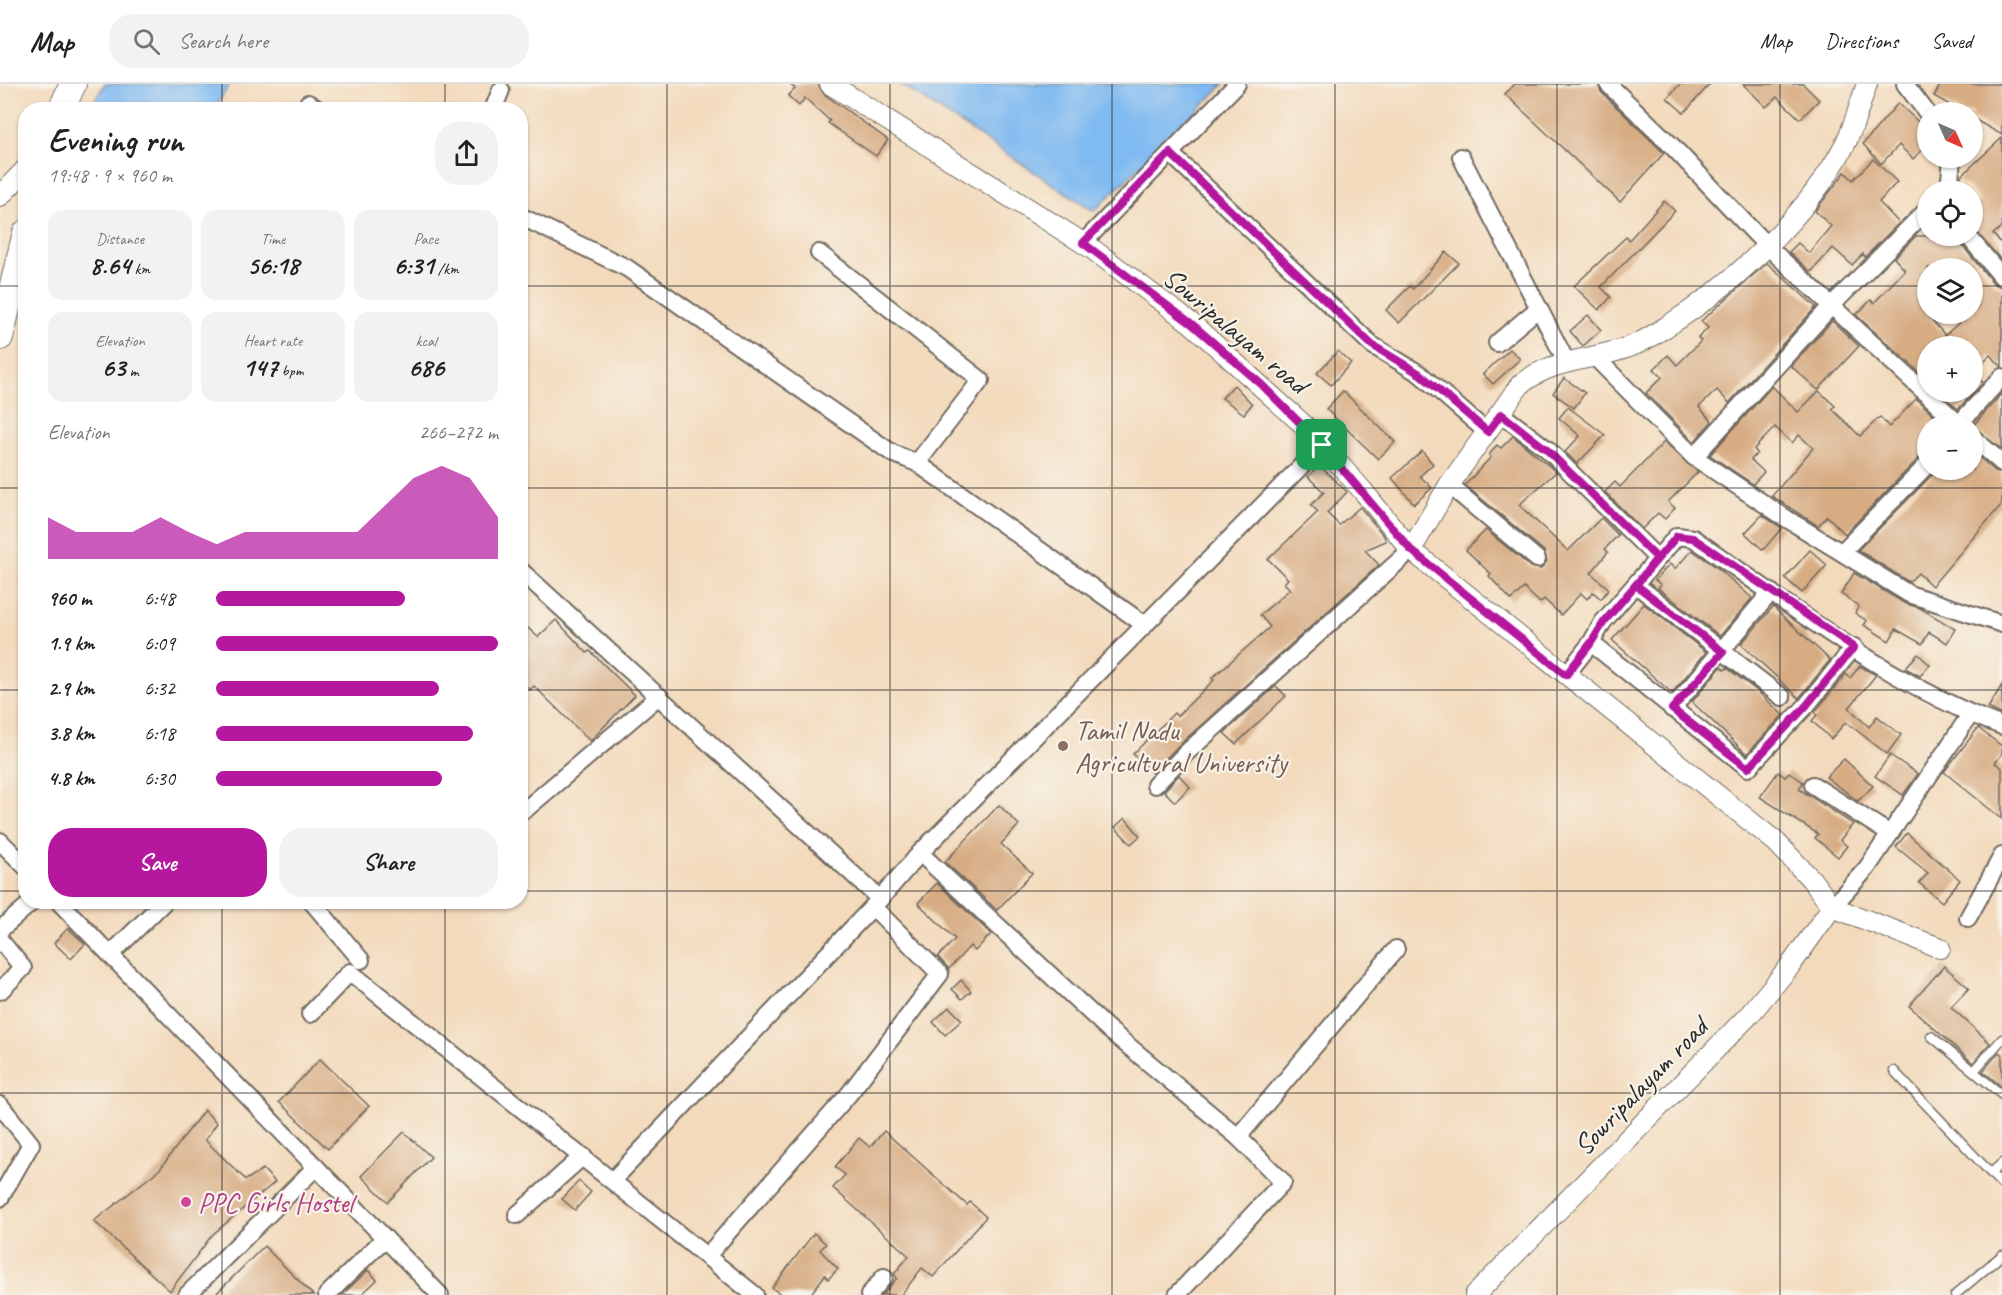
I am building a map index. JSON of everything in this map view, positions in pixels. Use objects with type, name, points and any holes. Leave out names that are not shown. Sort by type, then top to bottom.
[{"type":"main road","points":[[65,102],[73,84]]},
{"type":"main road","points":[[0,337],[18,265]]},
{"type":"street","name":"Sowripalayam road","points":[[830,84],[1083,243],[1192,324],[1261,384],[1322,445],[1411,550],[1776,842],[1811,879],[1832,907],[1790,966],[1750,1014],[1475,1295]]},
{"type":"street","points":[[1083,243],[1237,84]]},
{"type":"street","points":[[1608,84],[1672,146],[1766,245],[1833,304],[1948,414]]},
{"type":"street","points":[[1155,785],[1200,740],[1411,550],[1449,485],[1520,385],[1534,373],[1566,362],[1595,357],[1636,345],[1694,309],[1766,245],[1809,198],[1844,147],[1867,84]]},
{"type":"street","points":[[1905,84],[1919,102]]},
{"type":"street","points":[[496,102],[501,90]]},
{"type":"street","points":[[1170,153],[1372,345],[1420,374],[1488,432]]},
{"type":"street","points":[[1461,157],[1566,362]]},
{"type":"street","points":[[0,196],[18,177]]},
{"type":"street","points":[[528,220],[627,268],[892,453],[917,463],[1145,625]]},
{"type":"street","points":[[1694,457],[1833,304],[1917,220]]},
{"type":"street","points":[[1976,246],[2002,277]]},
{"type":"street","points":[[819,253],[981,381],[917,463]]},
{"type":"street","points":[[1497,343],[1539,308]]},
{"type":"street","points":[[1595,357],[1694,457],[1910,594],[2002,624]]},
{"type":"street","points":[[1968,414],[2002,377]]},
{"type":"street","points":[[1501,414],[1546,449],[1657,558]]},
{"type":"street","points":[[613,1180],[877,902],[920,853],[1322,445]]},
{"type":"street","points":[[1983,447],[2002,463]]},
{"type":"street","points":[[1842,552],[1917,475]]},
{"type":"street","points":[[1449,485],[1537,559]]},
{"type":"street","points":[[1566,675],[1604,622],[1677,536],[1693,538],[1916,689],[1970,715],[2002,726]]},
{"type":"street","points":[[528,577],[659,696],[877,902],[940,974],[849,1094],[707,1256]]},
{"type":"street","points":[[1636,585],[1782,697]]},
{"type":"street","points":[[1672,709],[1723,652],[1771,592]]},
{"type":"street","points":[[1591,643],[1748,768],[1806,706],[1854,647]]},
{"type":"street","points":[[528,807],[659,696]]},
{"type":"street","points":[[1941,948],[1832,907],[1867,868],[1970,715]]},
{"type":"street","points":[[1813,785],[1890,834]]},
{"type":"street","points":[[0,841],[18,859]]},
{"type":"street","points":[[920,853],[1108,1029],[1238,1137],[1283,1182],[1177,1295]]},
{"type":"street","points":[[1968,918],[2002,856]]},
{"type":"street","points":[[0,930],[24,909]]},
{"type":"street","points":[[66,909],[440,1295]]},
{"type":"street","points":[[111,954],[157,909]]},
{"type":"street","points":[[318,909],[361,960]]},
{"type":"street","points":[[0,940],[23,968],[0,991]]},
{"type":"street","points":[[1238,1137],[1396,949]]},
{"type":"street","points":[[310,1014],[350,972],[755,1295]]},
{"type":"street","points":[[0,1105],[32,1143],[0,1198]]},
{"type":"street","points":[[517,1215],[583,1156]]},
{"type":"street","points":[[187,1295],[316,1167]]},
{"type":"street","points":[[327,1295],[386,1238]]},
{"type":"street","points":[[869,1295],[884,1277]]},
{"type":"lane","points":[[1931,1036],[2002,1095]]},
{"type":"lane","points":[[1974,1071],[2002,1039]]},
{"type":"lane","points":[[1894,1071],[2002,1185]]},
{"type":"lane","points":[[1991,1173],[2002,1163]]},
{"type":"lane","points":[[1955,1295],[2002,1255]]},
{"type":"water","points":[[105,84],[230,84],[218,102],[93,102]]},
{"type":"water","points":[[900,84],[1224,84],[1094,211]]},
{"type":"building","points":[[790,84],[818,84],[824,94],[888,140],[876,156],[828,123],[830,121],[805,98],[799,106],[788,96],[795,89]]},
{"type":"building","points":[[1515,84],[1598,84],[1601,92],[1664,153],[1620,202],[1505,94]]},
{"type":"building","points":[[1680,84],[1710,84],[1684,113],[1667,98]]},
{"type":"building","points":[[1743,84],[1803,84],[1819,100],[1800,119],[1777,97],[1766,107]]},
{"type":"building","points":[[1941,84],[2002,84],[2002,135],[1983,124],[1983,102],[1944,102],[1934,96]]},
{"type":"building","points":[[1898,103],[1917,121],[1917,155],[1913,159],[1899,145],[1881,164],[1863,144]]},
{"type":"building","points":[[2002,138],[2002,227],[1993,234],[2002,244],[2002,261],[1983,239],[1983,180],[1960,180],[1961,176],[1970,168],[1983,168],[1983,156]]},
{"type":"building","points":[[1873,159],[1897,182],[1879,202],[1899,223],[1865,257],[1863,254],[1852,265],[1833,248],[1811,272],[1789,252],[1798,243],[1809,253],[1831,226],[1815,211],[1845,172],[1853,180]]},
{"type":"building","points":[[1664,201],[1675,211],[1601,287],[1611,297],[1599,310],[1574,286],[1626,237],[1629,240]]},
{"type":"building","points":[[1916,236],[1917,246],[1962,246],[1972,258],[1917,258],[1917,324],[1935,324],[1945,335],[1958,324],[1983,324],[1983,271],[1994,284],[2002,287],[2002,367],[1990,355],[1983,362],[1983,336],[1917,336],[1917,370],[1856,315],[1871,300],[1874,303],[1905,270],[1894,258]]},
{"type":"building","points":[[1446,252],[1459,263],[1399,323],[1386,310],[1410,286],[1413,289]]},
{"type":"building","points":[[1767,263],[1816,307],[1729,403],[1717,390],[1699,407],[1712,421],[1694,442],[1646,393],[1662,377],[1654,369],[1668,355],[1677,365],[1701,341],[1698,338],[1708,328],[1701,321]]},
{"type":"building","points":[[1588,315],[1601,330],[1583,346],[1570,331]]},
{"type":"building","points":[[1832,321],[1859,346],[1818,390],[1791,366]]},
{"type":"building","points":[[1510,349],[1520,359],[1493,384],[1483,374]]},
{"type":"building","points":[[1338,351],[1351,363],[1331,385],[1317,373]]},
{"type":"building","points":[[1564,378],[1585,393],[1574,408],[1553,393]]},
{"type":"building","points":[[1234,385],[1252,404],[1244,414],[1222,398]]},
{"type":"building","points":[[1772,386],[1798,412],[1819,391],[1835,406],[1832,409],[1860,436],[1880,417],[1889,427],[1916,399],[1933,414],[1917,414],[1917,460],[1845,534],[1827,516],[1818,526],[1772,496],[1813,448],[1799,435],[1792,443],[1775,427],[1754,449],[1757,453],[1751,460],[1764,472],[1753,484],[1710,455]]},
{"type":"building","points":[[1343,391],[1395,442],[1378,459],[1326,409]]},
{"type":"building","points":[[2002,393],[2002,449],[1983,435],[1983,415]]},
{"type":"building","points":[[1950,402],[1965,402],[1958,409]]},
{"type":"building","points":[[1568,407],[1605,435],[1577,464],[1565,452],[1580,436],[1559,418]]},
{"type":"building","points":[[1513,436],[1556,472],[1519,505],[1568,551],[1601,518],[1618,535],[1605,549],[1608,552],[1591,573],[1609,589],[1601,599],[1593,592],[1587,599],[1581,593],[1561,615],[1544,599],[1540,603],[1524,588],[1511,600],[1489,576],[1491,574],[1466,550],[1486,530],[1531,567],[1541,569],[1547,561],[1544,551],[1465,485],[1491,457],[1489,455],[1497,445],[1501,448]]},
{"type":"building","points":[[1664,442],[1698,472],[1668,502],[1675,508],[1665,519],[1658,513],[1642,529],[1605,492],[1615,482],[1620,487]]},
{"type":"building","points":[[1422,451],[1433,464],[1420,476],[1432,488],[1414,504],[1392,478]]},
{"type":"building","points":[[1983,461],[1995,471],[2002,473],[2002,504],[1932,586],[1918,573],[1909,582],[1858,550],[1927,480],[1983,480]]},
{"type":"building","points":[[1319,465],[1347,492],[1327,513],[1339,525],[1360,507],[1384,536],[1386,541],[1365,550],[1379,565],[1178,746],[1152,773],[1133,754],[1174,713],[1177,716],[1214,680],[1212,678],[1270,627],[1260,615],[1290,589],[1284,583],[1288,579],[1268,559],[1318,512],[1311,505],[1324,492],[1308,477]]},
{"type":"building","points":[[1762,515],[1782,528],[1763,550],[1745,533]]},
{"type":"building","points":[[1692,550],[1719,569],[1752,598],[1720,636],[1658,588],[1661,585],[1655,580],[1670,564],[1675,569]]},
{"type":"building","points":[[1810,550],[1827,565],[1802,593],[1785,578]]},
{"type":"building","points":[[1854,573],[1904,603],[1920,608],[1955,629],[1947,643],[1929,632],[1922,644],[1896,629],[1889,641],[1864,625],[1867,621],[1855,613],[1859,606],[1841,594]]},
{"type":"building","points":[[1644,604],[1706,652],[1672,693],[1612,640]]},
{"type":"building","points":[[1773,607],[1830,660],[1799,698],[1741,644]]},
{"type":"building","points":[[556,620],[587,653],[590,651],[635,695],[590,741],[534,686],[530,690],[528,688],[528,628],[538,637]]},
{"type":"building","points":[[1918,654],[1930,665],[1920,676],[1905,668]]},
{"type":"building","points":[[1860,666],[1876,675],[1849,708],[1869,727],[1877,716],[1901,735],[1887,754],[1846,722],[1831,739],[1812,721],[1817,715],[1815,712],[1846,674],[1850,678]]},
{"type":"building","points":[[1721,667],[1725,670],[1727,668],[1757,691],[1783,715],[1747,754],[1692,702]]},
{"type":"building","points":[[2002,685],[2002,715],[1988,708]]},
{"type":"building","points":[[1276,686],[1286,696],[1236,744],[1224,733]]},
{"type":"building","points":[[1978,728],[2002,746],[2002,754],[1995,763],[2002,768],[2002,819],[1944,772]]},
{"type":"building","points":[[1890,755],[1918,774],[1903,795],[1875,776]]},
{"type":"building","points":[[1844,759],[1873,786],[1858,801],[1826,777]]},
{"type":"building","points":[[1778,772],[1785,777],[1789,772],[1803,782],[1799,789],[1853,824],[1840,840],[1847,846],[1838,857],[1815,838],[1818,834],[1760,797]]},
{"type":"building","points":[[1179,775],[1190,787],[1175,802],[1164,791]]},
{"type":"building","points":[[999,805],[1019,825],[1001,844],[1032,873],[997,910],[945,862]]},
{"type":"building","points":[[1125,818],[1140,836],[1131,844],[1115,827]]},
{"type":"building","points":[[1907,833],[1960,880],[1942,902],[1919,883],[1928,873],[1896,847]]},
{"type":"building","points":[[937,883],[991,934],[975,951],[970,946],[949,969],[938,957],[955,939],[918,903]]},
{"type":"building","points":[[68,928],[85,944],[71,959],[54,943]]},
{"type":"building","points":[[1944,966],[1969,988],[1951,1007],[1990,1043],[1973,1063],[1909,1006]]},
{"type":"building","points":[[961,980],[971,991],[962,999],[952,989]]},
{"type":"building","points":[[949,1007],[962,1020],[945,1035],[933,1022]]},
{"type":"building","points":[[1999,1052],[2002,1055],[2002,1087],[1983,1071]]},
{"type":"building","points":[[320,1059],[369,1106],[328,1149],[279,1102]]},
{"type":"building","name":"PPC Girls Hostel","points":[[204,1110],[217,1123],[205,1140],[246,1180],[263,1169],[275,1182],[212,1235],[170,1291],[94,1221],[160,1169]]},
{"type":"building","points":[[884,1131],[967,1205],[970,1202],[986,1217],[933,1277],[922,1268],[901,1295],[883,1295],[897,1278],[894,1274],[909,1256],[833,1188],[845,1175],[835,1167],[859,1138],[870,1147]]},
{"type":"building","points":[[404,1132],[431,1157],[388,1202],[361,1176]]},
{"type":"building","points":[[579,1181],[591,1192],[575,1210],[562,1199]]},
{"type":"building","points":[[814,1233],[826,1244],[820,1250],[838,1269],[828,1279],[825,1275],[810,1295],[782,1295],[772,1288]]},
{"type":"building","points":[[264,1246],[313,1295],[215,1295]]},
{"type":"building","points":[[368,1270],[377,1280],[361,1295],[342,1295]]},
{"type":"place","name":"Tamil Nadu Agricultural University","points":[[1063,746]]},
{"type":"place","name":"PPC Girls Hostel","points":[[186,1202]]},
{"type":"route","points":[[1322,445],[1261,384],[1192,324],[1083,243],[1170,153],[1372,345],[1420,374],[1488,432],[1501,414],[1546,449],[1657,558],[1636,585],[1723,652],[1672,709],[1748,768],[1806,706],[1854,647],[1693,538],[1677,536],[1657,558],[1604,622],[1566,675],[1411,550],[1322,445]]}]
